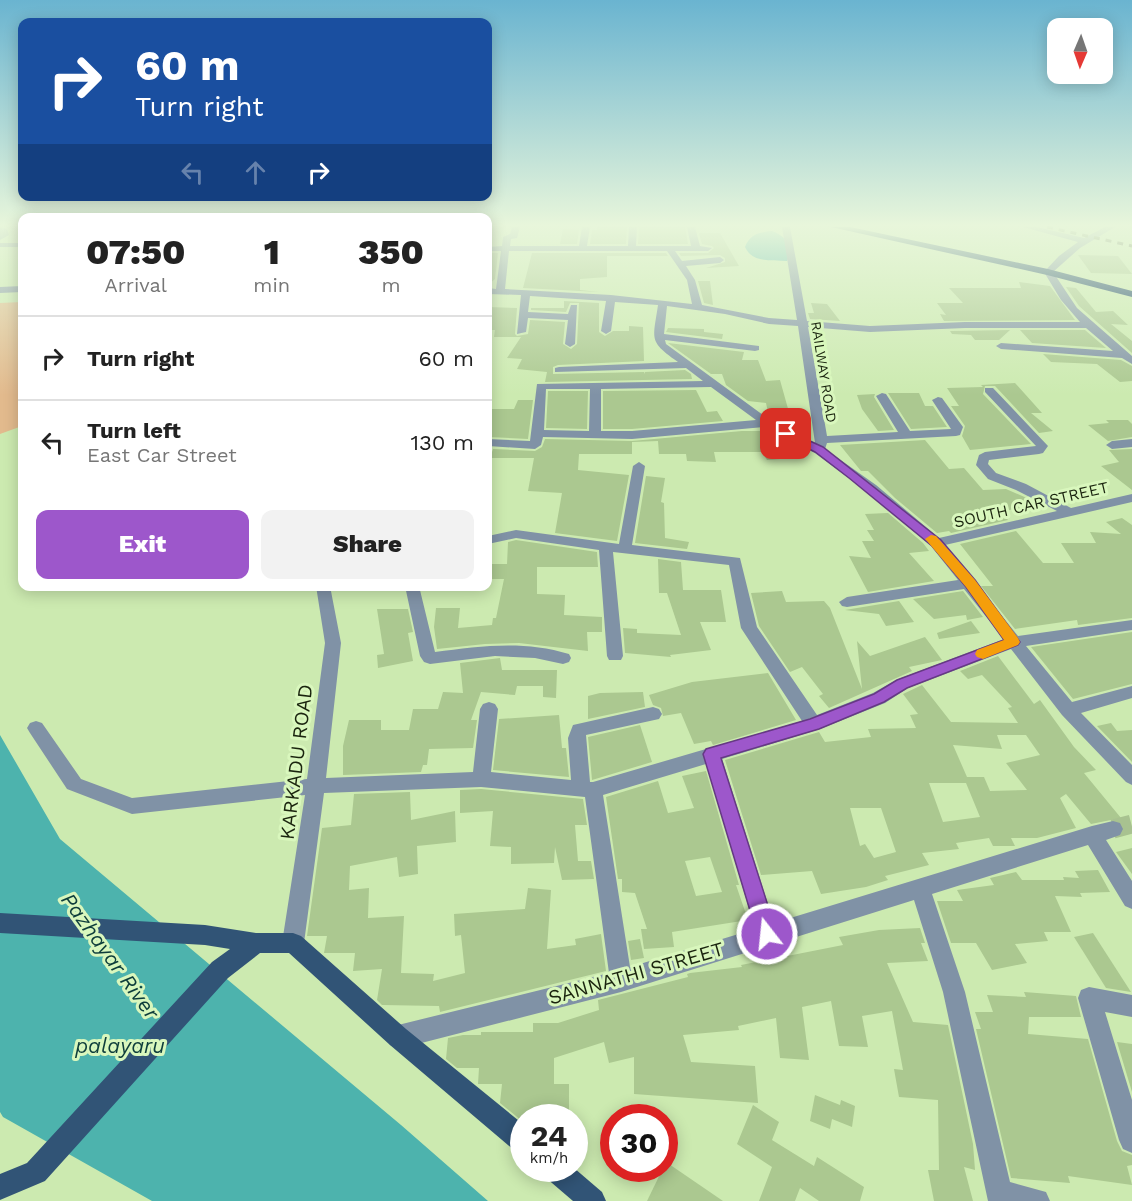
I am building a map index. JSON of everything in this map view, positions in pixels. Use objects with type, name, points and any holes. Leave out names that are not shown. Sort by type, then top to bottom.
[{"type":"highway","points":[[1090,283],[1132,294]]},
{"type":"main road","points":[[0,923],[205,935],[256,943],[293,943],[398,1037],[510,1131]]},
{"type":"main road","points":[[0,1187],[36,1172],[220,970],[256,943]]},
{"type":"main road","points":[[571,1182],[593,1201]]},
{"type":"street","points":[[500,291],[501,283]]},
{"type":"street","points":[[692,283],[698,307]]},
{"type":"street","name":"RAILWAY ROAD","points":[[796,283],[820,445]]},
{"type":"street","points":[[1054,283],[1086,325],[1128,358]]},
{"type":"street","points":[[0,290],[18,289]]},
{"type":"street","points":[[492,291],[575,295],[663,303],[803,325],[870,329],[965,325],[1086,325]]},
{"type":"street","points":[[520,332],[526,292]]},
{"type":"street","points":[[570,344],[575,295]]},
{"type":"street","points":[[606,331],[611,298]]},
{"type":"street","points":[[663,303],[659,336],[661,345],[767,423],[820,445],[936,543],[970,583],[1013,642],[1068,710],[1132,777]]},
{"type":"street","points":[[523,315],[573,317]]},
{"type":"street","points":[[659,336],[755,348]]},
{"type":"street","points":[[1001,346],[1128,358]]},
{"type":"street","points":[[559,370],[688,365]]},
{"type":"street","points":[[492,443],[535,445],[541,386],[716,384]]},
{"type":"street","points":[[595,434],[596,386]]},
{"type":"street","points":[[989,390],[1042,446],[1039,450],[989,455],[983,458],[982,465],[992,476],[1021,487],[1069,513]]},
{"type":"street","points":[[882,396],[906,435]]},
{"type":"street","points":[[820,445],[956,432],[957,427],[938,400]]},
{"type":"street","points":[[538,433],[632,435],[767,423]]},
{"type":"street","points":[[1112,445],[1132,443]]},
{"type":"street","points":[[625,548],[639,466]]},
{"type":"street","name":"SOUTH CAR STREET","points":[[936,543],[1132,498]]},
{"type":"street","points":[[492,539],[516,534],[606,547],[735,561],[749,628],[814,724]]},
{"type":"street","points":[[606,547],[615,656]]},
{"type":"street","points":[[847,602],[970,583]]},
{"type":"street","name":"KARKADU ROAD","points":[[293,943],[316,786],[333,643],[324,591]]},
{"type":"street","points":[[413,591],[430,658],[495,650],[535,652],[562,658]]},
{"type":"street","points":[[36,728],[74,784],[132,806],[316,786],[481,780],[587,789],[814,724],[879,698],[902,684],[1013,642],[1132,625]]},
{"type":"street","points":[[1068,710],[1132,692]]},
{"type":"street","points":[[481,780],[489,709]]},
{"type":"street","points":[[621,981],[577,738],[579,730],[653,714]]},
{"type":"street","points":[[712,754],[767,934]]},
{"type":"street","name":"SANNATHI STREET","points":[[398,1037],[621,981],[767,934],[1113,829]]},
{"type":"street","points":[[1092,835],[1132,898]]},
{"type":"street","points":[[920,888],[954,992],[1000,1197],[1037,1201]]},
{"type":"street","points":[[1132,1006],[1089,998],[1132,1140]]},
{"type":"shaded area","points":[[18,302],[18,427],[0,434],[0,303]]},
{"type":"water","name":"palayaru","points":[[0,735],[60,839],[401,1125],[488,1201],[152,1201],[3,1117],[0,1112]]},
{"type":"building","points":[[524,283],[580,283],[580,290],[599,292],[523,288]]},
{"type":"building","points":[[699,283],[710,283],[713,305],[704,303]]},
{"type":"building","points":[[1019,283],[1050,286],[1075,320],[944,321],[940,314],[946,315],[937,303],[963,303],[949,288],[1021,288]]},
{"type":"building","points":[[1066,287],[1076,288],[1096,312],[1113,311],[1128,325],[1111,324],[1132,341],[1132,353],[1079,306]]},
{"type":"building","points":[[564,301],[599,303],[599,332],[605,336],[613,331],[629,331],[629,326],[643,327],[644,361],[558,365],[553,367],[553,374],[644,372],[644,374],[645,372],[685,370],[691,374],[692,379],[545,382],[547,372],[517,369],[522,359],[507,358],[521,337],[494,337],[492,307],[517,308],[515,334],[517,336],[528,334],[530,320],[565,322],[563,344],[571,349],[577,344],[579,303],[570,303],[566,312],[531,310],[531,308],[564,308]]},
{"type":"building","points":[[811,303],[827,304],[840,321],[810,319],[808,313],[814,313]]},
{"type":"building","points":[[668,328],[704,329],[704,332],[723,334],[722,339],[666,332]]},
{"type":"building","points":[[1010,330],[999,340],[975,340],[971,335],[952,334],[950,331]]},
{"type":"building","points":[[1020,330],[1085,330],[1106,348],[1032,343]]},
{"type":"building","points":[[668,343],[744,352],[742,360],[758,360],[766,381],[780,380],[792,423],[772,419],[769,417],[766,403],[748,401],[726,385],[722,374],[711,374]]},
{"type":"building","points":[[1043,354],[1121,360],[1132,366],[1132,381],[1120,382],[1097,364],[1051,362]]},
{"type":"building","points":[[1015,383],[1042,413],[1031,413],[1053,431],[1039,433],[995,386],[985,386],[983,394],[1031,444],[970,450],[962,436],[965,426],[951,406],[959,406],[947,388]]},
{"type":"building","points":[[696,390],[707,412],[717,411],[723,421],[632,429],[603,429],[603,391]]},
{"type":"building","points":[[548,391],[588,391],[587,429],[546,428]]},
{"type":"building","points":[[888,393],[919,393],[925,406],[933,406],[947,427],[911,429]]},
{"type":"building","points":[[875,394],[874,397],[894,430],[878,431],[862,409],[857,395]]},
{"type":"building","points":[[518,400],[533,400],[528,439],[492,437],[492,409],[514,409]]},
{"type":"building","points":[[1106,420],[1128,420],[1132,424],[1132,437],[1108,441],[1088,425],[1109,423]]},
{"type":"building","points":[[742,431],[768,431],[783,439],[793,458],[767,460],[762,452],[714,452],[716,462],[687,461],[686,454],[659,454],[658,441],[632,442],[632,454],[579,454],[578,470],[629,475],[617,541],[555,533],[562,493],[528,491],[534,458],[492,458],[493,449],[535,451],[542,447],[545,439],[632,441]]},
{"type":"building","points":[[925,440],[949,469],[964,468],[983,490],[1006,489],[1029,499],[1035,507],[1000,511],[1008,520],[951,533],[949,531],[937,533],[895,498],[868,471],[861,471],[840,445]]},
{"type":"building","points":[[1132,449],[1132,490],[1101,466],[1119,462],[1109,450]]},
{"type":"building","points":[[646,476],[665,478],[661,502],[664,503],[665,538],[689,542],[687,549],[635,543]]},
{"type":"building","points":[[888,513],[929,551],[909,553],[934,581],[868,592],[849,556],[871,558],[862,541],[874,541],[867,530],[874,530],[865,514]]},
{"type":"building","points":[[1122,518],[1132,525],[1132,618],[1078,625],[1077,620],[1015,629],[981,586],[993,586],[960,544],[1016,531],[1043,563],[1074,563],[1061,543],[1096,543],[1090,532],[1121,534],[1106,522]]},
{"type":"building","points":[[516,540],[597,552],[598,567],[537,567],[537,594],[565,595],[564,615],[602,617],[602,632],[587,632],[588,651],[519,643],[437,649],[434,627],[436,608],[460,608],[458,628],[492,625],[493,618],[496,618],[504,579],[492,579],[492,564],[507,564],[508,542]]},
{"type":"building","points":[[658,559],[681,562],[683,590],[721,590],[726,622],[700,622],[711,650],[670,655],[671,657],[625,653],[623,628],[637,629],[637,633],[681,635],[667,593],[659,593]]},
{"type":"building","points":[[782,591],[786,602],[824,601],[830,608],[862,689],[857,641],[870,656],[925,637],[942,660],[909,667],[912,671],[829,708],[819,696],[823,694],[802,667],[790,672],[759,626],[751,593]]},
{"type":"building","points":[[963,591],[983,617],[967,620],[966,615],[934,619],[913,599]]},
{"type":"building","points":[[899,601],[914,622],[886,626],[879,614],[845,610]]},
{"type":"building","points":[[377,609],[408,609],[413,632],[408,633],[413,661],[378,668],[377,655],[384,654]]},
{"type":"building","points":[[971,621],[980,633],[939,639],[937,633]]},
{"type":"building","points":[[1132,632],[1132,684],[1073,699],[1031,647]]},
{"type":"building","points":[[998,656],[1034,704],[1040,700],[1074,747],[1096,770],[1084,773],[1121,818],[1091,824],[1066,794],[1060,798],[1076,828],[1037,838],[1011,838],[1015,846],[993,846],[989,838],[956,843],[959,849],[922,853],[929,865],[885,876],[888,880],[866,887],[821,894],[812,871],[761,875],[725,760],[819,732],[825,742],[871,737],[868,729],[916,728],[910,715],[918,714],[903,694],[922,685],[951,722],[1018,723],[1008,708],[1012,707],[982,675],[968,679],[960,671]],"holes":[[[997,735],[1026,735],[1040,755],[1006,763],[1027,790],[990,791],[984,777],[967,777],[953,745],[1002,749]],[[929,783],[966,783],[980,817],[943,822]],[[850,808],[881,808],[896,852],[874,858],[865,844],[860,846]]]},
{"type":"building","points":[[500,658],[502,670],[557,670],[556,698],[543,697],[543,686],[517,686],[515,695],[481,692],[471,720],[477,720],[473,748],[429,749],[427,765],[423,765],[421,772],[343,775],[343,746],[349,720],[381,720],[381,730],[409,730],[413,709],[438,709],[443,692],[463,693],[460,663]]},
{"type":"building","points":[[768,673],[796,720],[713,745],[711,741],[694,744],[681,713],[663,716],[661,708],[653,705],[649,695],[692,682]]},
{"type":"building","points":[[643,692],[645,707],[588,719],[588,696],[600,693]]},
{"type":"building","points":[[559,715],[562,748],[566,748],[569,777],[493,770],[499,719]]},
{"type":"building","points":[[1111,723],[1117,731],[1132,730],[1132,762],[1097,726]]},
{"type":"building","points":[[640,725],[652,762],[592,780],[588,737]]},
{"type":"building","points":[[706,771],[739,885],[736,885],[748,920],[672,932],[674,947],[644,949],[641,929],[647,929],[635,893],[622,892],[622,879],[618,879],[606,797],[658,781],[668,813],[694,808],[682,776]],"holes":[[[710,857],[722,892],[696,896],[685,861]]]},
{"type":"building","points":[[481,789],[583,799],[587,825],[575,825],[578,861],[591,861],[594,879],[562,880],[555,847],[554,863],[511,864],[511,847],[490,846],[493,811],[460,813],[460,790]]},
{"type":"building","points":[[410,792],[411,820],[455,811],[456,842],[417,846],[418,874],[399,877],[397,857],[350,866],[349,890],[369,888],[368,918],[404,916],[401,973],[434,974],[433,981],[465,973],[461,935],[455,936],[454,914],[525,909],[528,888],[551,890],[547,949],[576,945],[575,939],[601,934],[606,971],[440,1012],[439,1006],[382,1005],[377,1000],[382,969],[353,971],[355,953],[324,953],[327,936],[307,936],[322,828],[351,825],[354,794]]},
{"type":"building","points":[[1132,848],[1132,874],[1116,852]]},
{"type":"building","points":[[1098,870],[1110,892],[1080,893],[1082,897],[1055,896],[1071,932],[1044,932],[1048,941],[1015,944],[1027,963],[992,970],[976,943],[951,943],[937,901],[963,901],[957,890],[994,885],[990,878],[1016,872],[1022,880],[1064,880],[1063,877],[1079,878],[1075,871]]},
{"type":"building","points":[[920,928],[925,943],[921,943],[928,961],[887,963],[913,1022],[948,1025],[973,1144],[975,1170],[964,1167],[973,1201],[934,1201],[928,1170],[939,1170],[938,1100],[899,1097],[894,1069],[903,1070],[892,1011],[862,1016],[868,1047],[839,1046],[831,1001],[802,1007],[809,1060],[780,1058],[776,1018],[738,1026],[739,1030],[683,1035],[691,1062],[755,1066],[758,1103],[634,1094],[634,1057],[609,1063],[604,1042],[554,1058],[554,1084],[569,1084],[569,1104],[510,1104],[510,1111],[500,1103],[502,1084],[478,1084],[479,1068],[457,1068],[446,1059],[448,1038],[481,1035],[481,1032],[533,1032],[533,1023],[558,1023],[599,1010],[598,1000],[688,977],[687,974],[690,973],[742,967],[741,965],[843,945],[839,937],[879,930]]},
{"type":"building","points":[[1093,933],[1131,992],[1106,988],[1074,937]]},
{"type":"building","points":[[640,939],[644,958],[631,960],[628,941]]},
{"type":"building","points":[[1024,992],[1076,996],[1081,1017],[1029,1017],[1028,1034],[1088,1039],[1117,1141],[1122,1151],[1132,1155],[1132,1165],[1127,1166],[1132,1185],[1068,1176],[1070,1183],[1011,1178],[976,1029],[981,1029],[975,1012],[993,1012],[987,995],[1026,997]]},
{"type":"building","points":[[1117,1042],[1132,1044],[1132,1092]]},
{"type":"building","points":[[815,1095],[840,1105],[841,1100],[855,1106],[852,1127],[832,1119],[830,1129],[810,1121]]},
{"type":"building","points":[[753,1105],[779,1122],[772,1140],[814,1166],[817,1157],[864,1187],[860,1201],[819,1201],[800,1188],[795,1201],[759,1201],[772,1167],[737,1144]]},
{"type":"building","points":[[678,1170],[723,1201],[647,1201],[656,1182],[678,1182]]},
{"type":"tunnel","points":[[1113,829],[1132,824]]},
{"type":"slow traffic","points":[[931,539],[970,583],[1013,642],[983,654]]},
{"type":"route","points":[[767,934],[712,754],[814,724],[879,698],[902,684],[1013,642],[970,583],[936,543],[854,475],[819,450],[786,434]]},
{"type":"water label","name":"Pazhayar River","points":[[110,956]]}]
